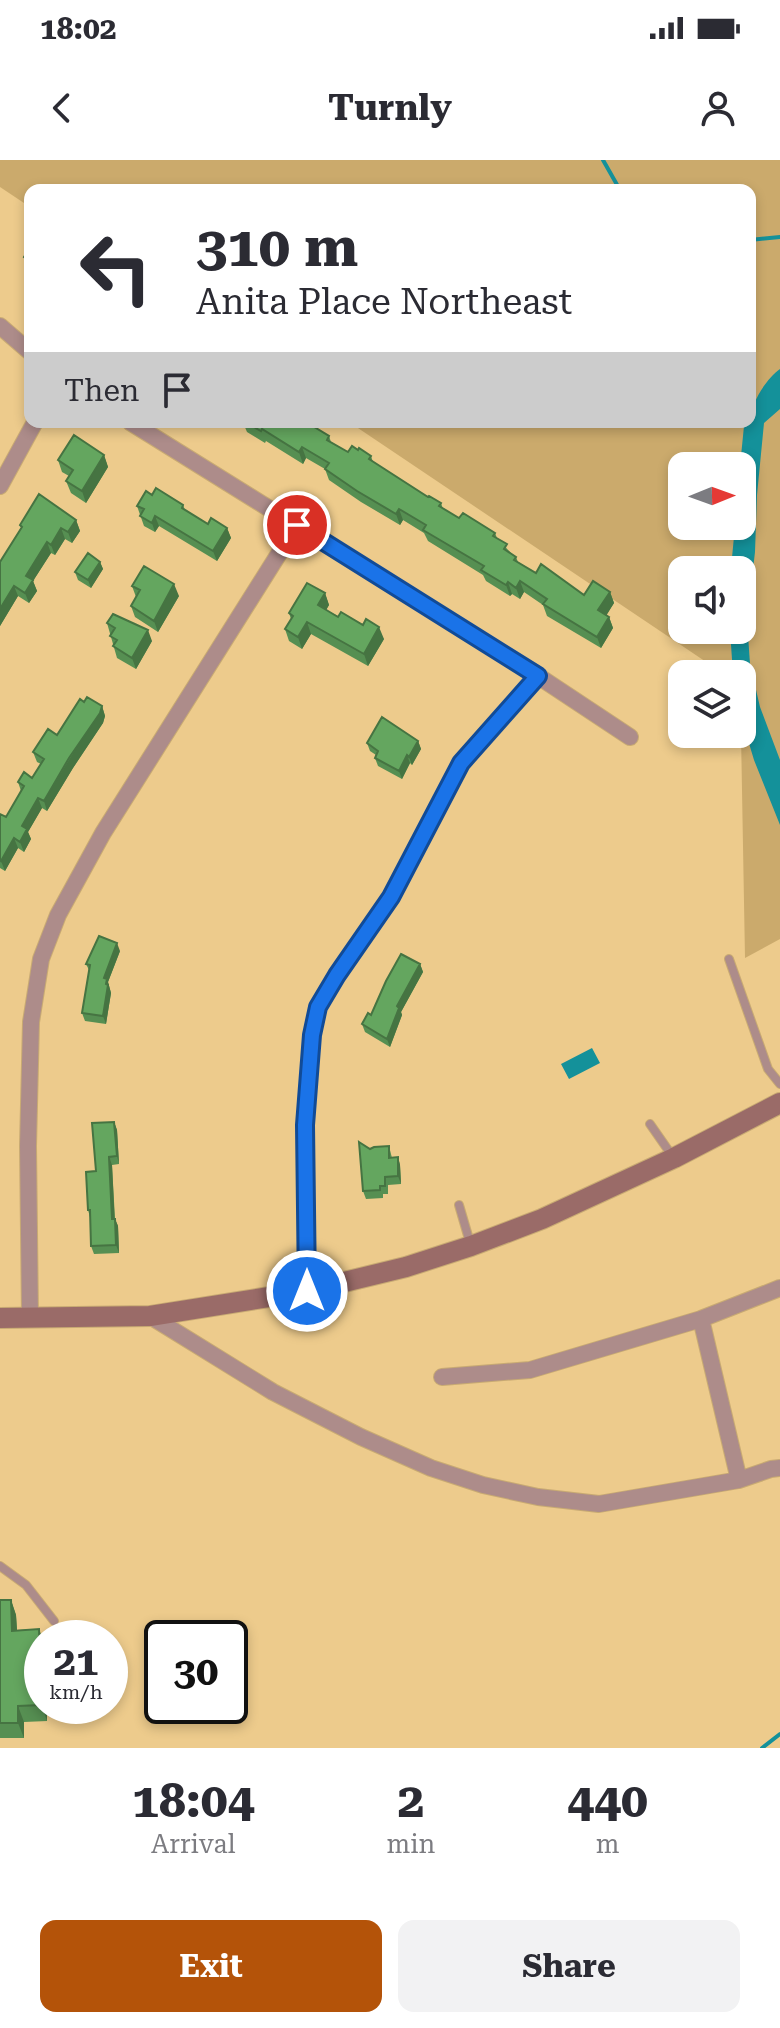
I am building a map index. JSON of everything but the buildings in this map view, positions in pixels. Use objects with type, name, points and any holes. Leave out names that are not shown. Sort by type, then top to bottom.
[{"type":"main road","points":[[0,1318],[150,1316],[307,1291],[406,1267],[542,1219],[674,1158],[780,1103]]},
{"type":"street","points":[[0,326],[24,347]]},
{"type":"street","points":[[0,486],[32,428]]},
{"type":"street","points":[[140,428],[538,676],[630,737]]},
{"type":"street","points":[[30,1318],[28,1146],[31,1022],[41,959],[58,915],[103,833],[297,525]]},
{"type":"street","points":[[307,1291],[305,1125],[312,1035],[318,1007],[391,897],[461,763],[538,676]]},
{"type":"street","points":[[442,1377],[530,1370],[701,1319],[780,1288]]},
{"type":"street","points":[[150,1316],[273,1392],[336,1424],[431,1468],[483,1485],[538,1497],[599,1504],[739,1480],[780,1468]]},
{"type":"street","points":[[701,1319],[739,1480]]},
{"type":"lane","points":[[729,959],[768,1069],[780,1084]]},
{"type":"lane","points":[[650,1124],[674,1158]]},
{"type":"lane","points":[[459,1205],[471,1246]]},
{"type":"lane","points":[[0,1566],[26,1585],[53,1620]]},
{"type":"shaded area","points":[[0,160],[780,160],[780,939],[745,958],[741,748],[756,748],[756,660],[703,660],[679,644],[756,644],[756,556],[668,556],[668,636],[358,428],[756,428],[756,184],[24,184],[24,203],[0,187]]},
{"type":"water","points":[[780,369],[780,409],[764,423],[756,524],[756,452],[741,452],[744,428],[756,428],[756,401]]},
{"type":"water","points":[[734,540],[755,540],[755,556],[732,556]]},
{"type":"water","points":[[731,644],[749,644],[750,660],[732,660]]},
{"type":"water","points":[[756,690],[780,760],[780,825],[750,748],[756,748]]},
{"type":"water","points":[[592,1048],[600,1063],[569,1079],[561,1064]]},
{"type":"waterway","points":[[603,160],[617,184]]},
{"type":"waterway","points":[[756,239],[780,237]]},
{"type":"waterway","points":[[762,1748],[780,1734]]},
{"type":"route","points":[[297,525],[538,676],[461,763],[391,897],[318,1007],[312,1035],[305,1125],[307,1291]]}]
